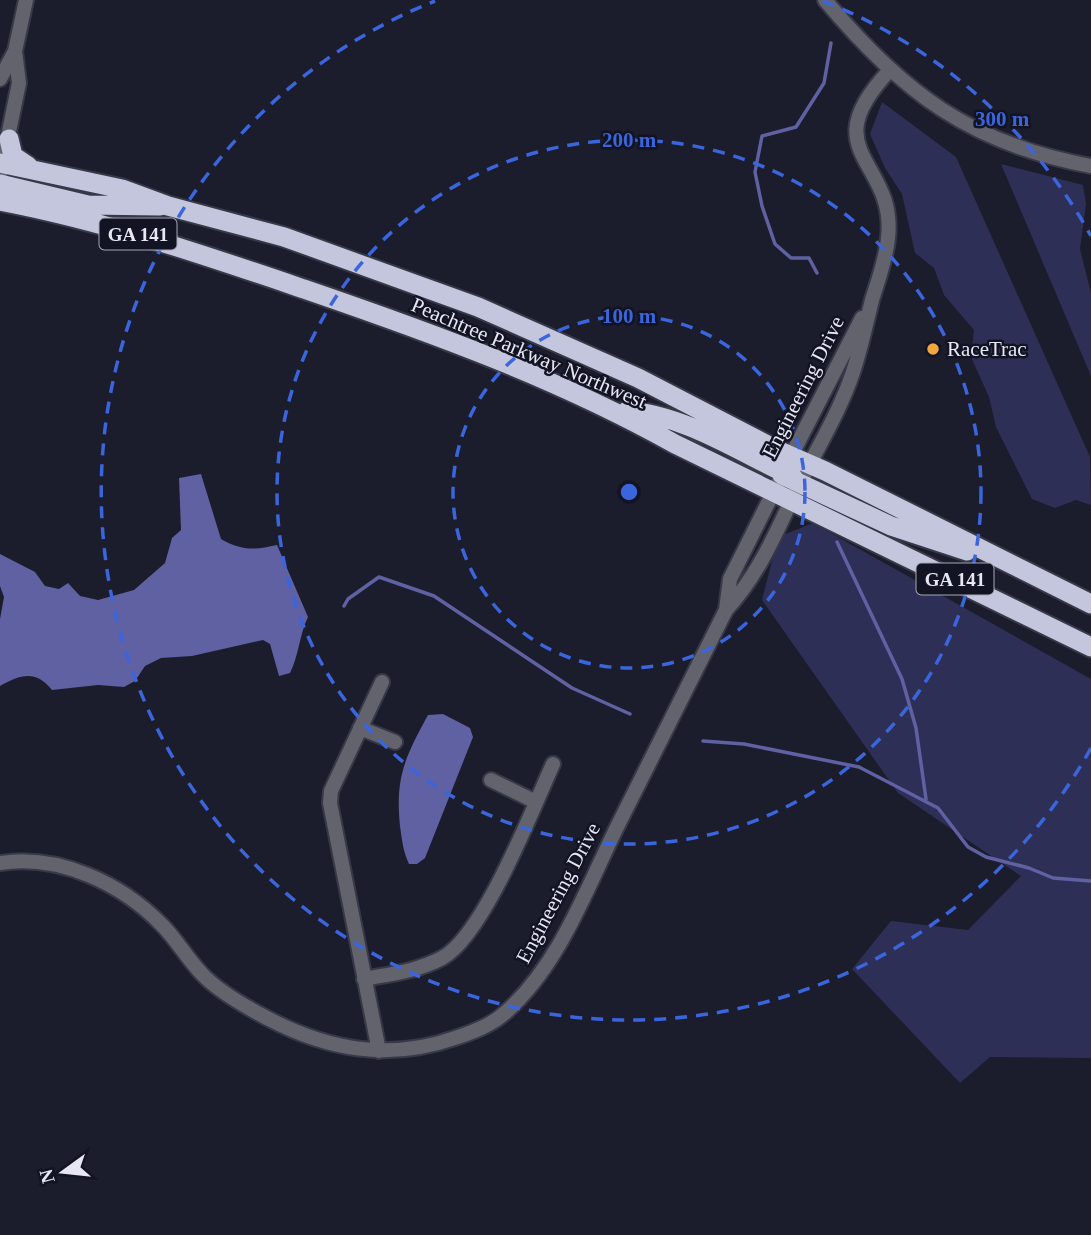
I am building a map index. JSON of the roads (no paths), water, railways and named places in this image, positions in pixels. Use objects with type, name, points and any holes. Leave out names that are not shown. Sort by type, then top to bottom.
[{"type":"highway","points":[[9,139],[13,156],[32,168]]},
{"type":"highway","name":"Peachtree Parkway Northwest","points":[[1,167],[32,168],[122,189],[168,206],[284,237],[478,307],[638,378],[782,474],[791,500],[1091,647]]},
{"type":"highway","points":[[0,184],[108,207],[168,206]]},
{"type":"highway","name":"Peachtree Parkway Northwest","points":[[0,201],[74,217],[220,259],[458,343],[615,410],[782,474],[804,476],[986,553],[1091,604]]},
{"type":"street","points":[[0,79],[15,51],[26,0]]},
{"type":"street","points":[[825,0],[890,70],[926,100],[994,141],[1055,160],[1091,166]]},
{"type":"street","points":[[1,167],[19,83],[15,51]]},
{"type":"street","name":"Engineering Drive","points":[[0,863],[15,860],[48,864],[107,883],[150,914],[207,979],[236,1000],[294,1032],[331,1045],[379,1051],[409,1051],[480,1030],[505,1014],[537,979],[568,927],[726,610],[744,591],[804,476],[853,372],[885,258],[888,220],[885,199],[859,149],[856,132],[858,112],[868,93],[890,70]]},
{"type":"street","name":"Engineering Drive","points":[[726,610],[730,579],[873,298]]},
{"type":"street","points":[[379,1051],[330,803],[331,791],[382,682]]},
{"type":"street","points":[[360,727],[395,742]]},
{"type":"street","points":[[365,979],[408,971],[444,957],[473,927],[496,888],[553,764]]},
{"type":"street","points":[[491,780],[536,802]]},
{"type":"water","points":[[201,474],[221,539],[235,546],[248,548],[277,545],[308,617],[290,673],[279,676],[270,644],[263,640],[192,656],[161,658],[145,666],[135,681],[124,687],[98,685],[52,690],[40,679],[28,676],[0,686],[0,619],[4,597],[0,586],[0,554],[35,572],[45,586],[59,589],[68,583],[80,596],[98,600],[134,590],[165,563],[172,538],[181,530],[179,478]]},
{"type":"water","points":[[443,714],[470,728],[473,737],[425,858],[417,864],[409,864],[400,826],[401,781],[413,743],[428,715]]},
{"type":"waterway","points":[[817,273],[809,258],[791,258],[775,244],[762,206],[755,172],[762,136],[796,127],[824,83],[831,43]]},
{"type":"waterway","points":[[837,542],[902,679],[916,728],[926,799]]},
{"type":"waterway","points":[[344,606],[348,599],[379,577],[434,596],[572,688],[630,714]]},
{"type":"waterway","points":[[703,741],[744,744],[859,767],[938,808],[968,847],[986,857],[1029,868],[1053,878],[1091,881]]},
{"type":"place","name":"RaceTrac","points":[[933,349]]}]
